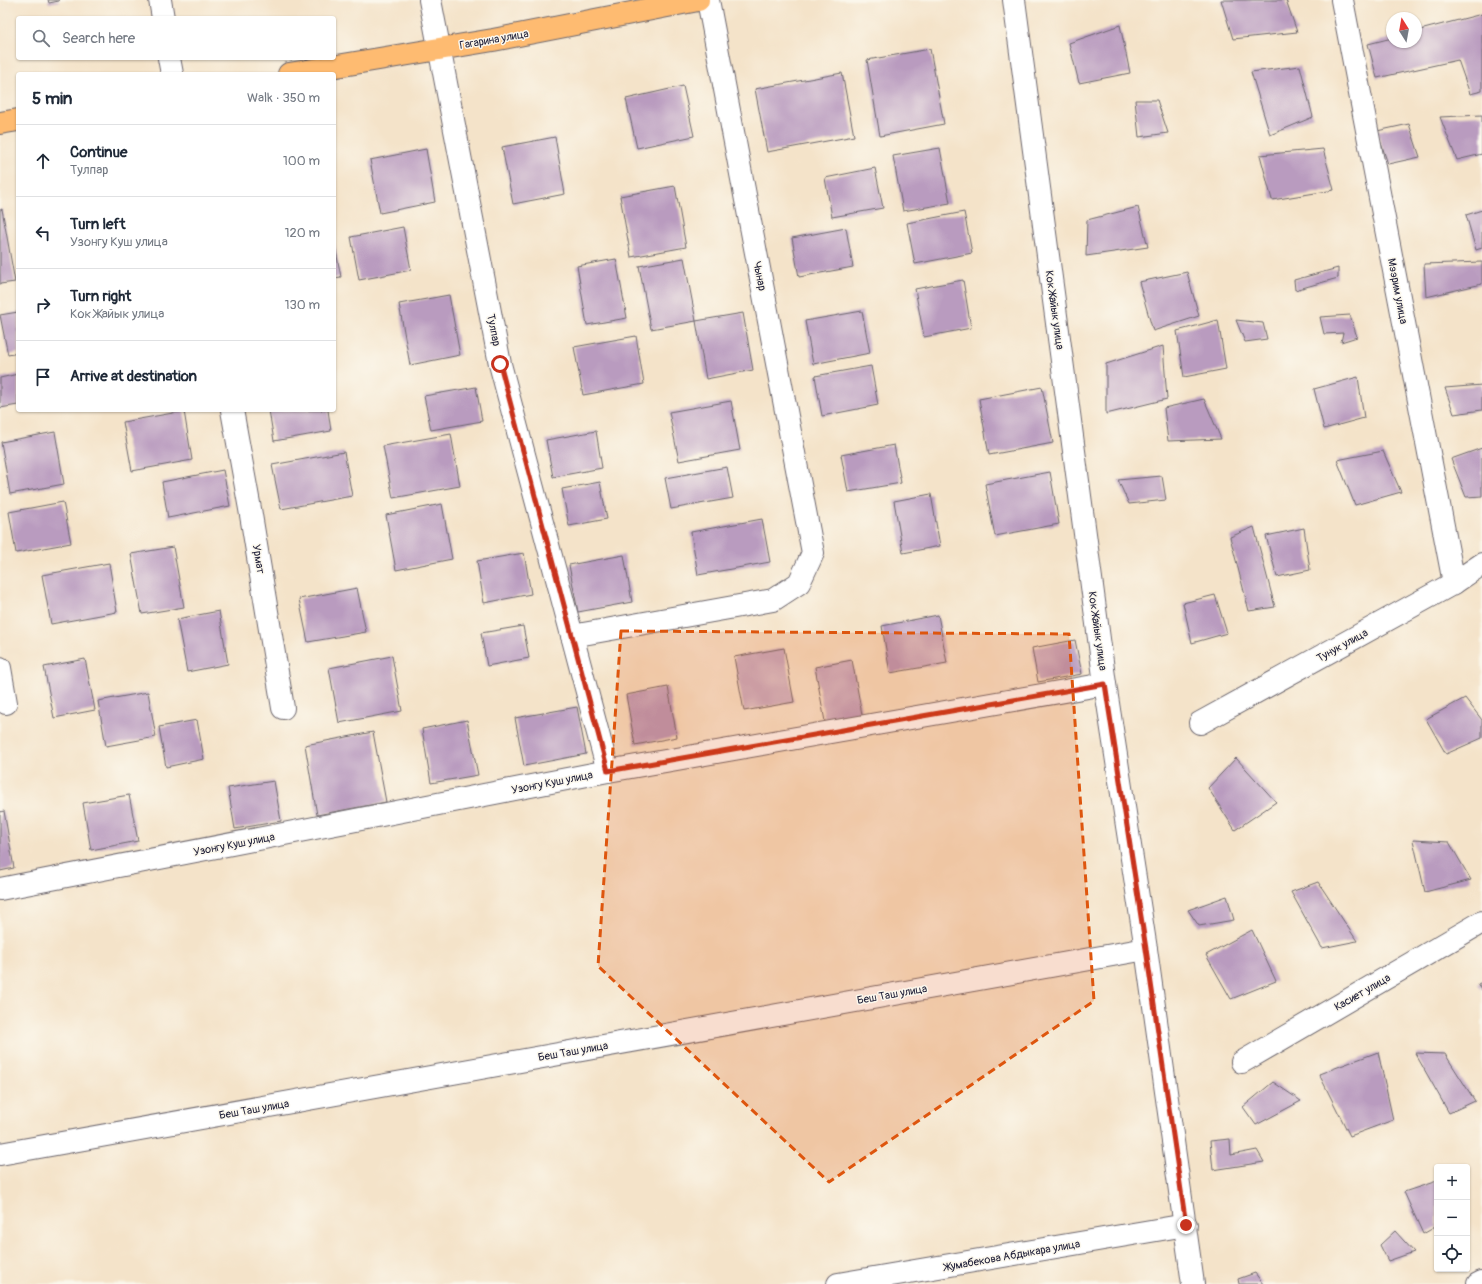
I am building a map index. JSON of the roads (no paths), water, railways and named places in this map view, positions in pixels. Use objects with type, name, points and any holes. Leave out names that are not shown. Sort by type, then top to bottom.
[{"type":"main road","name":"Гагарина улица","points":[[301,72],[501,38],[698,0]]},
{"type":"main road","points":[[0,123],[16,120]]},
{"type":"street","points":[[160,0],[163,16]]},
{"type":"street","name":"Тулпар","points":[[430,0],[500,364],[608,771]]},
{"type":"street","name":"Чынар","points":[[572,636],[772,600],[799,583],[813,553],[708,0]]},
{"type":"street","name":"Кок Жайык улица","points":[[1014,0],[1105,684],[1146,949],[1194,1284]]},
{"type":"street","name":"Мээрим улица","points":[[1342,0],[1454,583]]},
{"type":"street","points":[[169,60],[172,72]]},
{"type":"street","name":"Урмат","points":[[232,412],[249,501],[283,708]]},
{"type":"street","name":"Тунук улица","points":[[1200,723],[1454,583],[1482,564]]},
{"type":"street","points":[[0,668],[6,703]]},
{"type":"street","name":"Узонгу Куш улица","points":[[0,889],[608,771],[1105,684]]},
{"type":"street","name":"Касиет улица","points":[[1242,1062],[1482,922]]},
{"type":"street","name":"Беш Таш улица","points":[[0,1154],[1146,949]]},
{"type":"street","name":"Жумабекова Абдыкара улица","points":[[838,1284],[1186,1225]]},
{"type":"street","points":[[1478,1284],[1482,1282]]}]
